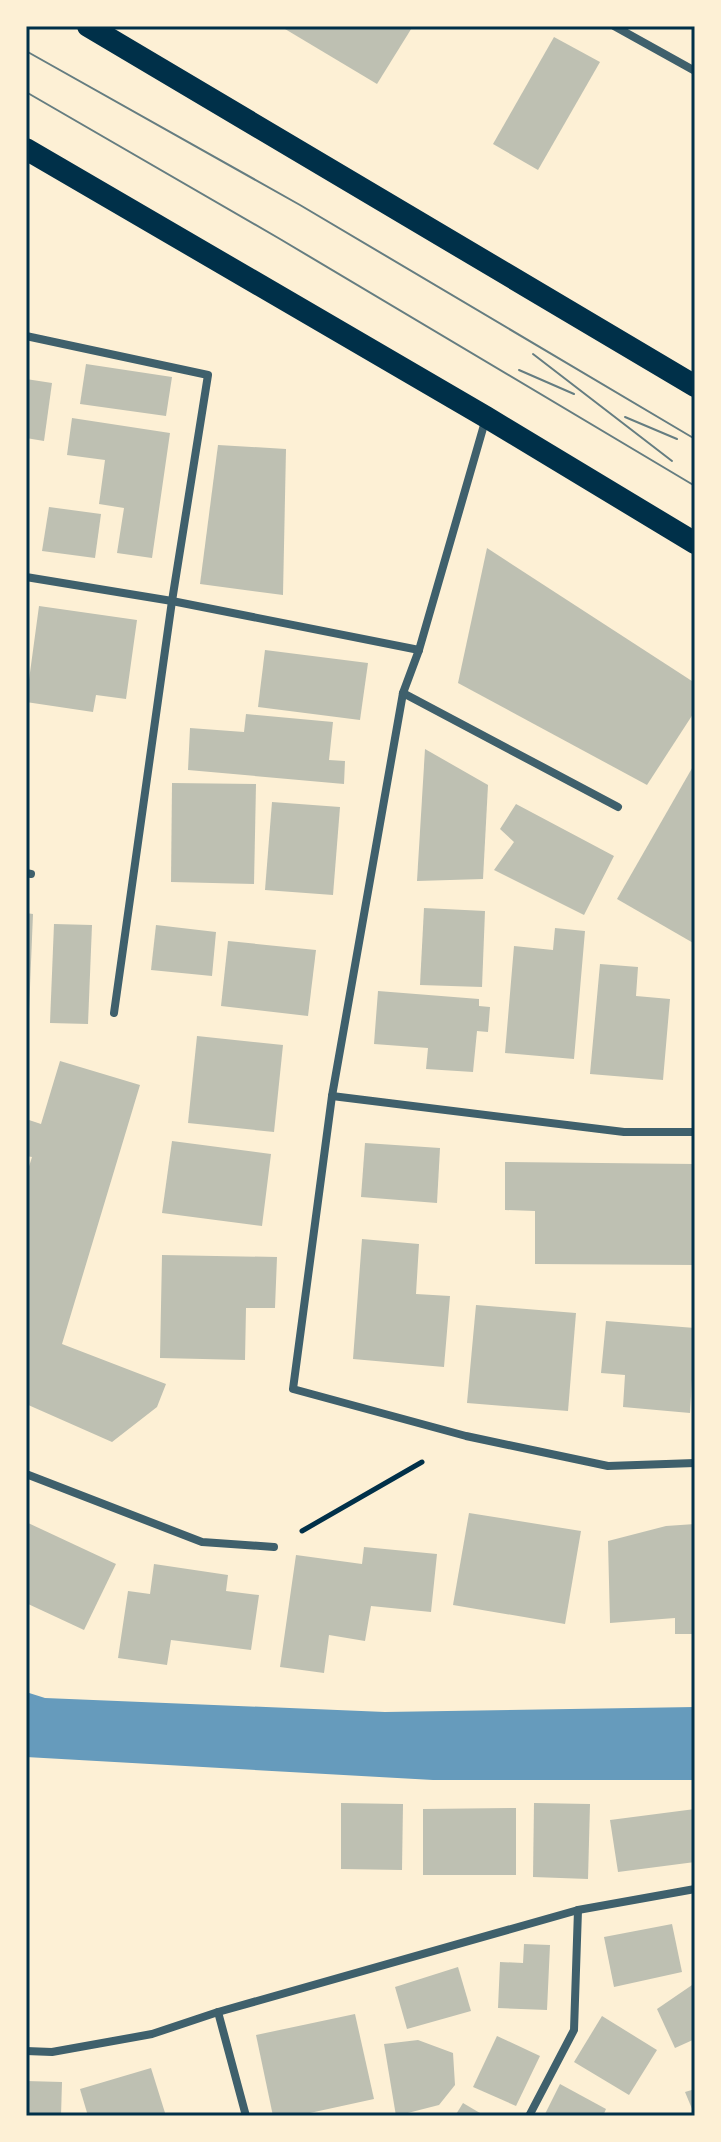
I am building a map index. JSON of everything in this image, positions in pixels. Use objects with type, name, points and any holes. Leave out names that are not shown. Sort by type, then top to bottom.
[{"type":"highway","points":[[88,26],[695,386]]},
{"type":"highway","points":[[26,149],[486,417],[695,543]]},
{"type":"street","points":[[614,26],[695,71]]},
{"type":"street","points":[[26,336],[208,375],[172,601],[114,1013]]},
{"type":"street","points":[[486,417],[419,650],[403,693],[332,1096],[293,1389],[466,1436],[608,1466],[695,1463]]},
{"type":"street","points":[[26,577],[172,601],[419,650]]},
{"type":"street","points":[[403,693],[618,807]]},
{"type":"street","points":[[332,1096],[624,1132],[695,1132]]},
{"type":"street","points":[[26,1474],[202,1542],[274,1547]]},
{"type":"street","points":[[26,2051],[52,2052],[152,2034],[218,2012],[578,1910],[695,1889]]},
{"type":"street","points":[[529,2116],[574,2030],[578,1910]]},
{"type":"street","points":[[218,2012],[246,2116]]},
{"type":"path","points":[[274,1547],[466,1436]]},
{"type":"water","points":[[26,1692],[45,1698],[385,1712],[695,1707],[695,1780],[433,1780],[26,1757]]},
{"type":"building","points":[[280,26],[413,26],[377,84]]},
{"type":"building","points":[[554,37],[600,62],[538,170],[493,144]]},
{"type":"building","points":[[86,364],[172,377],[166,416],[80,404]]},
{"type":"building","points":[[26,379],[52,383],[44,441],[26,438]]},
{"type":"building","points":[[72,418],[170,433],[152,558],[117,553],[124,508],[99,504],[105,460],[67,455]]},
{"type":"building","points":[[218,445],[286,449],[283,595],[200,584]]},
{"type":"building","points":[[49,507],[101,514],[95,558],[42,551]]},
{"type":"building","points":[[487,548],[695,683],[695,711],[647,785],[458,683]]},
{"type":"building","points":[[39,606],[137,620],[126,699],[96,695],[93,712],[26,702]]},
{"type":"building","points":[[265,650],[368,663],[360,720],[258,707]]},
{"type":"building","points":[[246,714],[333,722],[329,760],[345,761],[344,784],[188,770],[190,728],[244,732]]},
{"type":"building","points":[[425,749],[488,785],[483,879],[417,881]]},
{"type":"building","points":[[695,763],[695,944],[617,899]]},
{"type":"building","points":[[172,783],[256,784],[254,884],[171,882]]},
{"type":"building","points":[[272,802],[340,807],[333,895],[265,890]]},
{"type":"building","points":[[516,804],[614,856],[584,915],[494,870],[514,842],[500,829]]},
{"type":"building","points":[[424,908],[485,911],[482,987],[420,985]]},
{"type":"building","points":[[26,913],[33,914],[29,1011],[26,1011]]},
{"type":"building","points":[[54,924],[92,925],[88,1024],[50,1023]]},
{"type":"building","points":[[156,925],[216,932],[212,976],[151,970]]},
{"type":"building","points":[[555,928],[585,931],[574,1059],[505,1053],[514,946],[553,950]]},
{"type":"building","points":[[228,941],[316,950],[308,1016],[221,1006]]},
{"type":"building","points":[[600,964],[638,967],[636,996],[670,999],[663,1080],[590,1074]]},
{"type":"building","points":[[378,991],[479,999],[479,1006],[490,1007],[488,1032],[477,1031],[473,1072],[426,1069],[428,1048],[374,1044]]},
{"type":"building","points":[[197,1036],[283,1045],[274,1132],[188,1123]]},
{"type":"building","points":[[60,1061],[140,1085],[62,1344],[166,1384],[157,1407],[112,1442],[26,1404],[26,1176],[32,1157],[26,1156],[26,1119],[41,1124]]},
{"type":"building","points":[[172,1141],[271,1154],[262,1226],[162,1213]]},
{"type":"building","points":[[365,1143],[440,1148],[437,1203],[361,1197]]},
{"type":"building","points":[[505,1162],[695,1164],[695,1265],[535,1264],[535,1211],[505,1210]]},
{"type":"building","points":[[362,1239],[419,1244],[416,1294],[450,1296],[444,1367],[353,1359]]},
{"type":"building","points":[[162,1255],[277,1257],[275,1308],[246,1308],[245,1360],[160,1358]]},
{"type":"building","points":[[476,1305],[576,1313],[568,1411],[467,1403]]},
{"type":"building","points":[[606,1321],[695,1328],[690,1413],[623,1407],[625,1375],[601,1373]]},
{"type":"building","points":[[469,1513],[581,1531],[565,1624],[453,1605]]},
{"type":"building","points":[[26,1522],[116,1564],[84,1630],[26,1603]]},
{"type":"building","points":[[695,1524],[695,1634],[675,1634],[675,1618],[610,1623],[608,1541],[666,1526]]},
{"type":"building","points":[[364,1547],[437,1554],[431,1612],[371,1606],[365,1641],[329,1635],[324,1673],[280,1667],[296,1555],[362,1564]]},
{"type":"building","points":[[154,1564],[228,1575],[226,1591],[259,1595],[251,1650],[171,1640],[167,1665],[118,1658],[128,1591],[150,1594]]},
{"type":"building","points":[[341,1803],[403,1804],[402,1870],[341,1869]]},
{"type":"building","points":[[534,1803],[590,1804],[588,1879],[533,1877]]},
{"type":"building","points":[[516,1808],[516,1875],[423,1875],[423,1809]]},
{"type":"building","points":[[695,1809],[695,1862],[618,1872],[610,1820]]},
{"type":"building","points":[[672,1924],[682,1972],[614,1987],[604,1937]]},
{"type":"building","points":[[524,1944],[550,1945],[547,2010],[498,2008],[500,1962],[523,1963]]},
{"type":"building","points":[[458,1967],[471,2011],[407,2029],[395,1987]]},
{"type":"building","points":[[695,1983],[695,2039],[675,2048],[657,2009]]},
{"type":"building","points":[[355,2014],[374,2099],[296,2116],[273,2116],[256,2035]]},
{"type":"building","points":[[602,2016],[657,2050],[629,2095],[574,2062]]},
{"type":"building","points":[[497,2036],[540,2056],[516,2106],[473,2087]]},
{"type":"building","points":[[418,2040],[453,2053],[455,2085],[439,2105],[396,2116],[384,2044]]},
{"type":"building","points":[[151,2068],[166,2116],[88,2116],[80,2089]]},
{"type":"building","points":[[26,2081],[62,2082],[61,2116],[26,2116]]},
{"type":"building","points":[[560,2084],[606,2109],[603,2116],[544,2116]]},
{"type":"building","points":[[695,2089],[695,2116],[685,2092]]},
{"type":"building","points":[[463,2103],[485,2116],[455,2116]]},
{"type":"tram line","points":[[26,51],[300,205],[695,439]]},
{"type":"tram line","points":[[26,92],[695,486]]},
{"type":"tram line","points":[[533,354],[672,461]]},
{"type":"tram line","points":[[519,370],[574,394]]},
{"type":"tram line","points":[[625,417],[677,439]]}]
